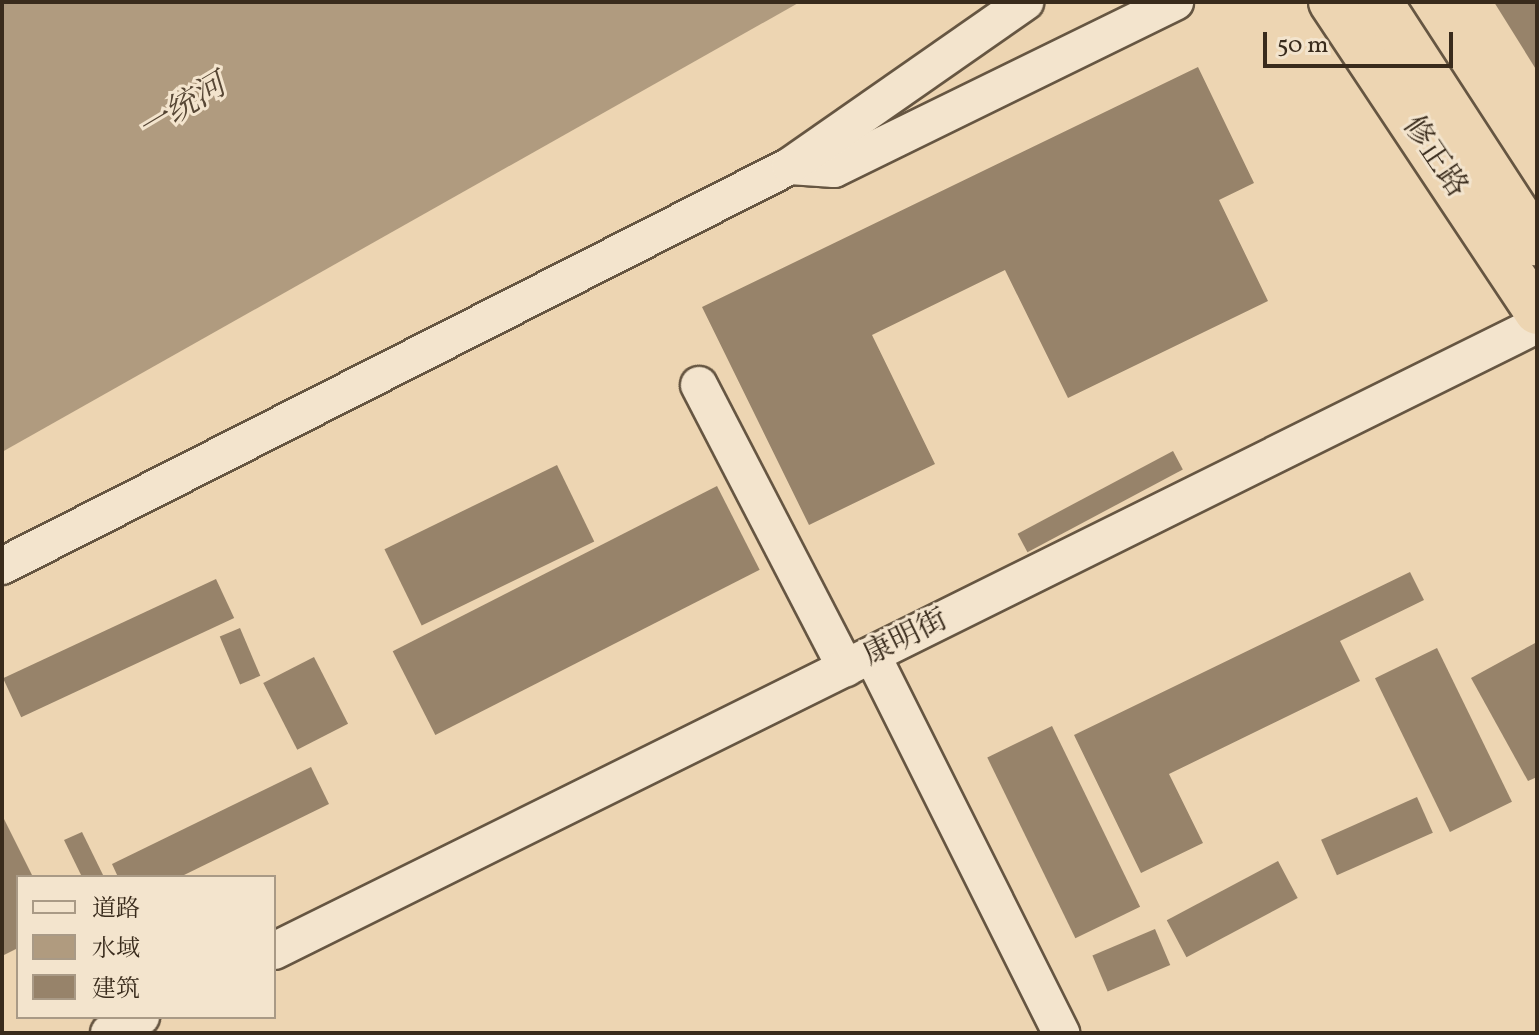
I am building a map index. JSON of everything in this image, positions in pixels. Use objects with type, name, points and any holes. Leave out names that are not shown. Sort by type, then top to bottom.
[{"type":"highway","name":"修正路","points":[[1331,2],[1537,312]]},
{"type":"highway","name":"修正路","points":[[1380,2],[1537,244]]},
{"type":"street","points":[[2,566],[790,166],[1025,2]]},
{"type":"street","points":[[790,166],[834,169],[1175,2]]},
{"type":"street","name":"康明街","points":[[276,950],[1537,325]]},
{"type":"street","points":[[699,385],[859,661],[1061,1033]]},
{"type":"street","points":[[109,1033],[137,1019]]},
{"type":"water","name":"一统河","points":[[2,2],[800,2],[2,452]]},
{"type":"building","points":[[1494,2],[1537,2],[1537,71]]},
{"type":"building","points":[[1198,67],[1254,183],[1219,200],[1268,301],[1068,398],[1005,270],[872,335],[935,464],[809,525],[702,307]]},
{"type":"building","points":[[1173,451],[1183,470],[1027,552],[1018,534]]},
{"type":"building","points":[[557,465],[594,541],[422,626],[384,549]]},
{"type":"building","points":[[717,486],[760,570],[435,735],[393,651]]},
{"type":"building","points":[[1410,572],[1424,600],[1340,641],[1360,681],[1169,774],[1203,843],[1141,873],[1074,735]]},
{"type":"building","points":[[216,579],[234,618],[21,717],[3,678]]},
{"type":"building","points":[[240,628],[260,676],[240,684],[220,637]]},
{"type":"building","points":[[1537,642],[1537,777],[1528,781],[1471,678]]},
{"type":"building","points":[[1437,648],[1512,802],[1450,832],[1375,678]]},
{"type":"building","points":[[314,657],[348,724],[297,750],[263,683]]},
{"type":"building","points":[[1052,726],[1140,907],[1075,938],[987,758]]},
{"type":"building","points":[[311,767],[329,804],[184,875],[117,875],[112,864]]},
{"type":"building","points":[[1417,797],[1433,833],[1337,875],[1321,840]]},
{"type":"building","points":[[2,815],[32,875],[16,875],[16,949],[2,956]]},
{"type":"building","points":[[82,832],[103,875],[81,875],[64,840]]},
{"type":"building","points":[[1278,861],[1298,898],[1186,957],[1167,920]]},
{"type":"building","points":[[1155,929],[1170,965],[1108,991],[1092,956]]}]
